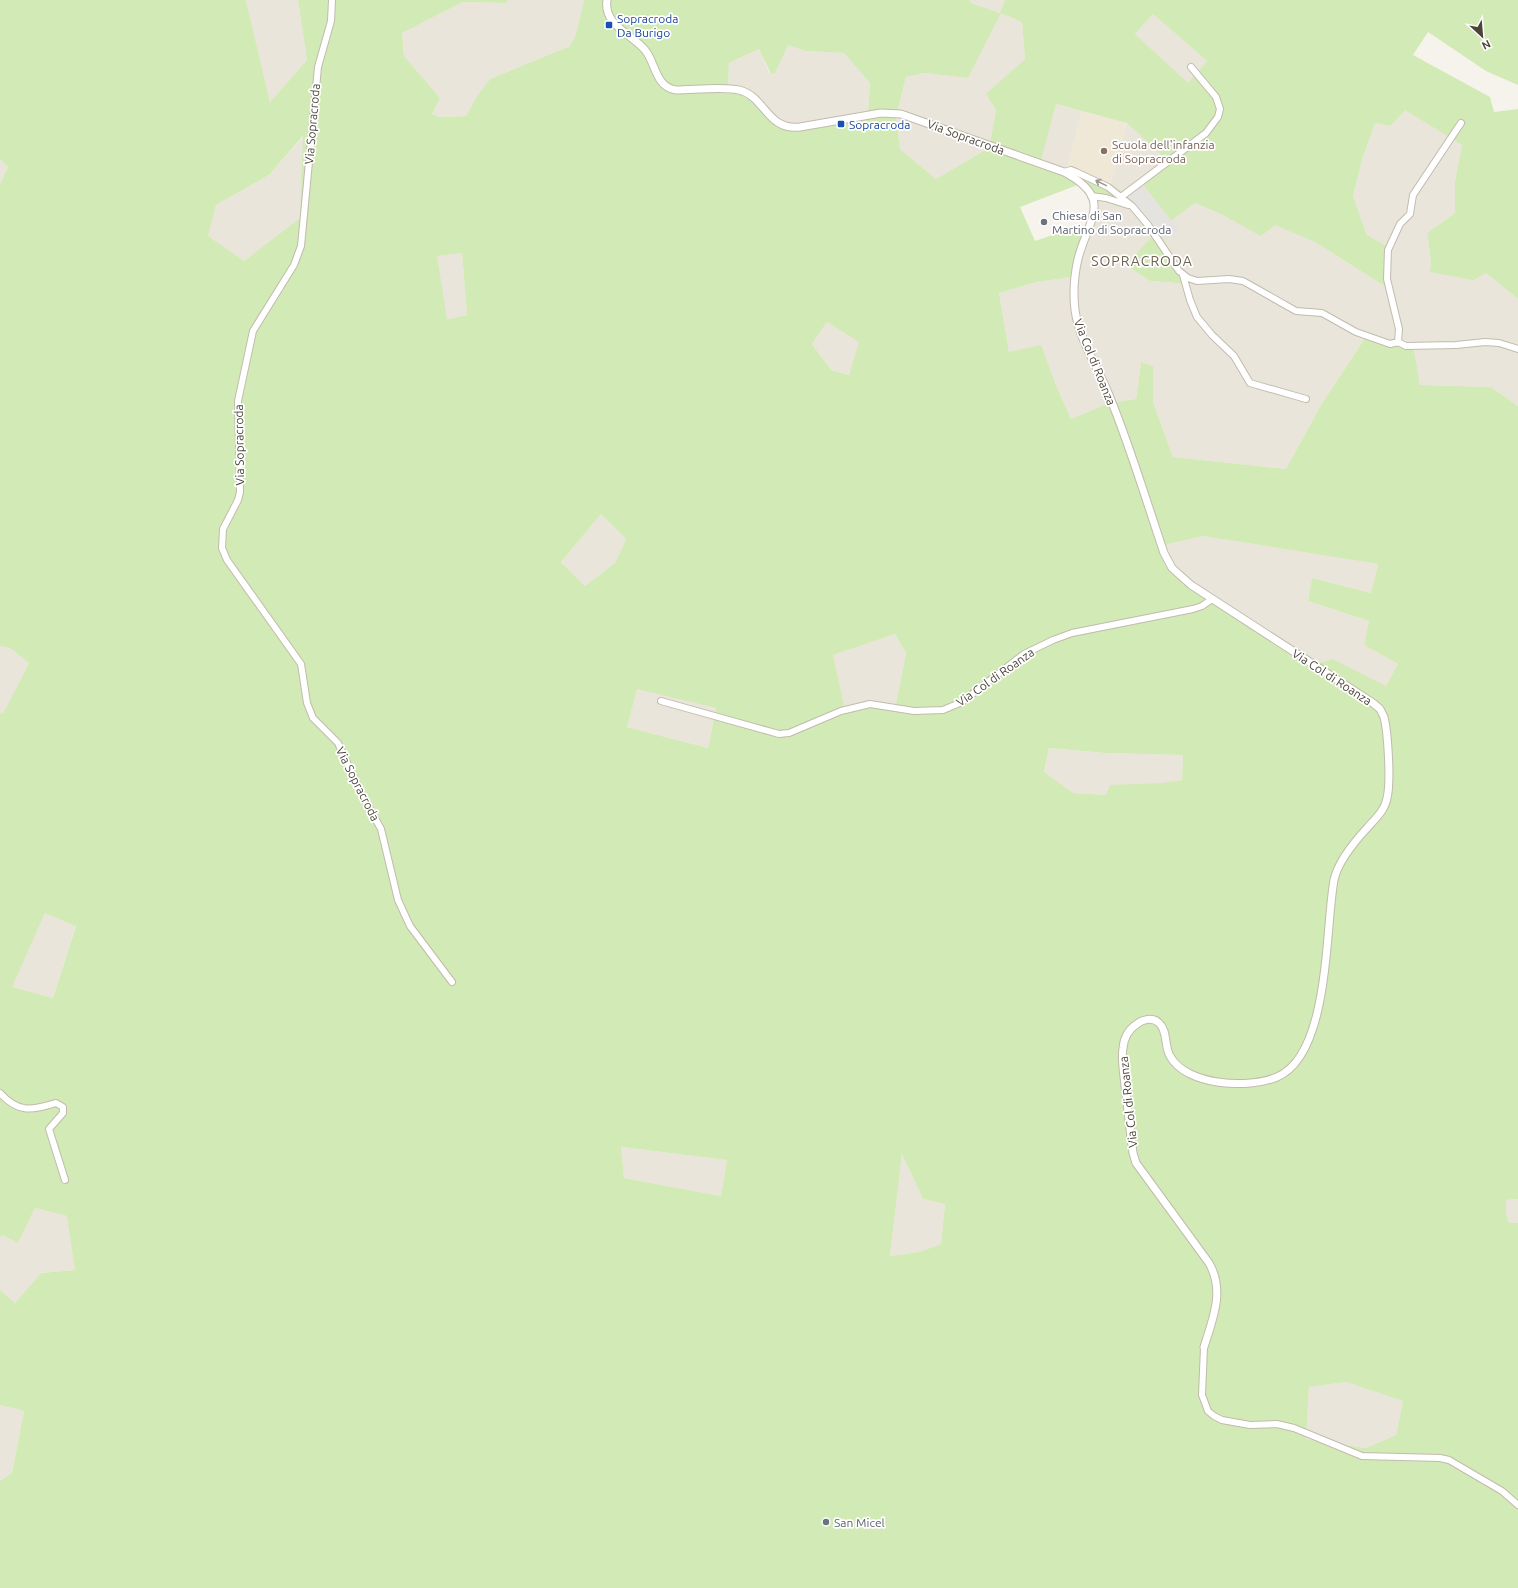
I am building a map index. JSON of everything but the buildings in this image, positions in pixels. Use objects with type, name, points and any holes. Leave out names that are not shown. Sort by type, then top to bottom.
[{"type":"street","name":"Via Sopracroda","points":[[332,0],[331,20],[318,67],[301,246],[294,265],[253,331],[238,401],[240,492],[238,500],[223,529],[222,548],[234,570],[301,664],[307,703],[313,718],[338,743],[361,793],[381,829],[398,900],[410,926],[452,982]]},
{"type":"street","name":"Via Sopracroda","points":[[606,0],[611,18],[646,51],[659,78],[668,88],[676,90],[739,90],[754,99],[777,123],[787,128],[800,128],[881,114],[901,114],[1064,172],[1084,184],[1091,196]]},
{"type":"street","points":[[1121,197],[1206,133],[1218,117],[1220,109],[1216,97],[1190,67]]},
{"type":"street","points":[[1398,342],[1399,329],[1387,279],[1388,250],[1400,224],[1410,214],[1413,195],[1461,123]]},
{"type":"street","points":[[1064,172],[1071,170],[1108,187],[1132,206],[1148,226],[1175,267],[1183,275],[1197,281],[1229,279],[1243,281],[1296,311],[1322,313],[1356,332],[1390,344],[1398,342],[1406,346],[1498,343],[1518,349]]},
{"type":"street","points":[[1091,196],[1106,198],[1132,206]]},
{"type":"street","name":"Via Col di Roanza","points":[[1091,196],[1094,204],[1094,218],[1078,258],[1074,280],[1074,298],[1079,327],[1109,394],[1167,561],[1177,575],[1380,709],[1386,725],[1388,793],[1384,807],[1352,846],[1338,869],[1335,878],[1318,1016],[1300,1057],[1290,1070],[1274,1079],[1257,1082],[1218,1083],[1196,1077],[1178,1066],[1172,1060],[1161,1024],[1151,1019],[1138,1022],[1128,1033],[1124,1041],[1123,1064],[1132,1153],[1136,1163],[1209,1263],[1215,1277],[1217,1299],[1204,1347],[1202,1395],[1206,1407],[1214,1416],[1222,1420],[1250,1425],[1277,1424],[1294,1428],[1362,1456],[1440,1458],[1449,1460],[1502,1491],[1518,1505]]},
{"type":"street","points":[[1183,275],[1190,300],[1198,317],[1212,335],[1234,356],[1250,383],[1306,399]]},
{"type":"street","name":"Via Col di Roanza","points":[[661,700],[780,734],[789,733],[841,712],[863,705],[880,705],[914,711],[943,710],[962,702],[1024,654],[1053,640],[1072,633],[1193,609],[1202,606],[1212,599]]},
{"type":"street","points":[[0,1093],[9,1102],[22,1108],[37,1109],[56,1103],[63,1106],[63,1113],[49,1129],[64,1180]]},
{"type":"shaded area","points":[[246,0],[298,0],[307,60],[270,102]]},
{"type":"shaded area","points":[[509,0],[584,0],[576,34],[570,46],[490,79],[477,96],[466,116],[440,117],[432,114],[440,98],[404,56],[402,33],[463,2],[505,3]]},
{"type":"shaded area","points":[[969,0],[1005,0],[1001,13],[1022,21],[1025,59],[987,94],[996,110],[989,148],[936,179],[900,149],[896,117],[906,77],[924,73],[968,78],[1000,13],[971,3]]},
{"type":"shaded area","points":[[1153,14],[1207,61],[1188,84],[1135,34]]},
{"type":"shaded area","points":[[788,45],[805,51],[844,53],[870,83],[868,112],[801,125],[779,121],[728,87],[729,63],[759,49],[770,74]]},
{"type":"shaded area","points":[[1056,104],[1082,111],[1067,168],[1040,160]]},
{"type":"shaded area","points":[[1405,109],[1462,145],[1455,181],[1455,213],[1427,233],[1431,261],[1430,272],[1486,273],[1518,299],[1518,406],[1491,387],[1420,385],[1414,349],[1398,347],[1365,338],[1321,405],[1286,469],[1173,457],[1153,402],[1153,366],[1141,362],[1136,399],[1109,403],[1071,419],[1055,383],[1009,352],[999,293],[1037,282],[1072,277],[1084,235],[1096,216],[1087,194],[1128,195],[1110,184],[1127,123],[1171,163],[1129,196],[1157,231],[1127,265],[1150,281],[1189,284],[1165,241],[1178,230],[1171,221],[1195,203],[1223,215],[1275,224],[1315,242],[1386,287],[1387,246],[1367,235],[1353,196],[1362,160],[1375,123],[1390,126]]},
{"type":"shaded area","points":[[1082,111],[1127,123],[1110,184],[1067,168]]},
{"type":"shaded area","points":[[304,136],[300,218],[244,261],[207,236],[216,205],[269,175]]},
{"type":"shaded area","points":[[0,159],[8,167],[0,184]]},
{"type":"shaded area","points":[[1143,185],[1179,230],[1165,241],[1129,196]]},
{"type":"shaded area","points":[[462,253],[467,315],[446,319],[436,256]]},
{"type":"shaded area","points":[[827,322],[860,342],[849,375],[831,370],[812,344]]},
{"type":"shaded area","points":[[601,514],[626,539],[615,563],[585,586],[561,562]]},
{"type":"shaded area","points":[[1203,536],[1378,564],[1371,593],[1312,578],[1308,601],[1369,621],[1364,645],[1398,664],[1386,687],[1333,659],[1314,664],[1191,585],[1175,570],[1158,545]]},
{"type":"shaded area","points":[[895,634],[906,653],[896,704],[844,707],[832,655]]},
{"type":"shaded area","points":[[0,646],[10,648],[29,663],[3,715],[0,712]]},
{"type":"shaded area","points":[[637,688],[716,708],[708,748],[627,727]]},
{"type":"shaded area","points":[[1049,748],[1105,753],[1183,755],[1182,780],[1106,795],[1073,793],[1044,773]]},
{"type":"shaded area","points":[[45,913],[76,925],[53,998],[11,987]]},
{"type":"shaded area","points":[[621,1147],[727,1160],[721,1196],[624,1178]]},
{"type":"shaded area","points":[[902,1154],[923,1199],[945,1204],[941,1244],[919,1252],[890,1256]]},
{"type":"shaded area","points":[[1518,1199],[1518,1223],[1509,1223],[1506,1214],[1506,1200]]},
{"type":"shaded area","points":[[35,1208],[68,1216],[75,1270],[41,1273],[15,1303],[0,1290],[0,1238],[2,1235],[18,1243]]},
{"type":"shaded area","points":[[1346,1382],[1403,1401],[1396,1435],[1366,1448],[1306,1439],[1309,1387]]},
{"type":"shaded area","points":[[0,1405],[24,1411],[12,1473],[0,1481]]},
{"type":"green space","points":[[0,0],[246,0],[270,102],[307,60],[298,0],[509,0],[505,3],[463,2],[402,33],[404,56],[440,98],[432,114],[440,117],[466,116],[477,96],[490,79],[570,46],[576,34],[584,0],[969,0],[971,3],[1000,13],[1005,0],[1518,0],[1518,85],[1486,71],[1428,32],[1413,55],[1490,97],[1494,112],[1518,109],[1518,299],[1486,273],[1473,280],[1430,272],[1431,261],[1427,233],[1455,213],[1455,181],[1462,145],[1405,110],[1390,126],[1375,123],[1362,160],[1353,196],[1367,235],[1387,246],[1386,287],[1315,242],[1275,225],[1261,236],[1223,215],[1195,203],[1171,221],[1143,185],[1170,163],[1127,123],[1056,104],[1041,160],[1110,184],[1129,196],[1087,194],[1080,184],[1020,207],[1035,241],[1076,227],[1084,235],[1072,277],[1037,282],[999,293],[1009,352],[1041,345],[1055,383],[1071,419],[1109,403],[1136,399],[1141,362],[1153,366],[1153,402],[1173,457],[1286,469],[1321,405],[1365,338],[1398,347],[1414,349],[1420,385],[1491,387],[1518,406],[1518,1199],[1506,1200],[1506,1214],[1509,1223],[1518,1223],[1518,1588],[0,1588],[0,1481],[12,1473],[24,1411],[0,1405],[0,1290],[15,1303],[41,1273],[75,1270],[67,1216],[35,1208],[18,1243],[2,1235],[0,1238],[0,712],[3,714],[29,663],[10,648],[0,646],[0,184],[8,167],[0,159]],"holes":[[[1001,13],[1022,22],[1025,59],[986,94],[996,110],[989,148],[936,179],[900,149],[896,117],[906,77],[924,73],[968,78]],[[1153,14],[1207,61],[1188,83],[1135,34]],[[788,45],[805,51],[844,53],[870,83],[868,112],[801,125],[779,121],[754,95],[728,87],[729,63],[759,49],[771,74],[775,73]],[[303,136],[300,218],[244,261],[208,236],[216,205],[269,175]],[[462,253],[467,315],[447,319],[437,256]],[[827,322],[859,342],[849,375],[831,370],[812,344]],[[601,514],[626,539],[615,563],[585,586],[561,562]],[[1203,536],[1378,564],[1371,593],[1312,578],[1308,601],[1369,621],[1364,645],[1398,664],[1386,686],[1333,659],[1314,664],[1191,585],[1175,570],[1158,546]],[[895,634],[906,653],[896,704],[844,706],[833,655]],[[637,689],[716,708],[708,748],[627,727]],[[1049,748],[1105,753],[1183,755],[1182,780],[1163,783],[1110,785],[1106,795],[1073,793],[1044,772]],[[45,913],[76,926],[53,998],[12,987]],[[621,1147],[727,1160],[721,1196],[624,1178]],[[902,1154],[923,1199],[945,1204],[941,1244],[919,1252],[890,1256]],[[1346,1382],[1403,1401],[1396,1435],[1366,1448],[1306,1439],[1309,1387]]]},
{"type":"green space","points":[[1157,231],[1165,241],[1190,284],[1150,281],[1126,265]]},
{"type":"place","name":"Sopracroda Da Burigo","points":[[609,25]]},
{"type":"place","name":"Sopracroda","points":[[841,124]]},
{"type":"place","name":"Scuola dell'infanzia di Sopracroda","points":[[1104,151]]},
{"type":"place","name":"Chiesa di San Martino di Sopracroda","points":[[1044,222]]},
{"type":"place","name":"San Micel","points":[[826,1522]]},
{"type":"district","name":"SOPRACRODA","points":[[1142,261]]}]
